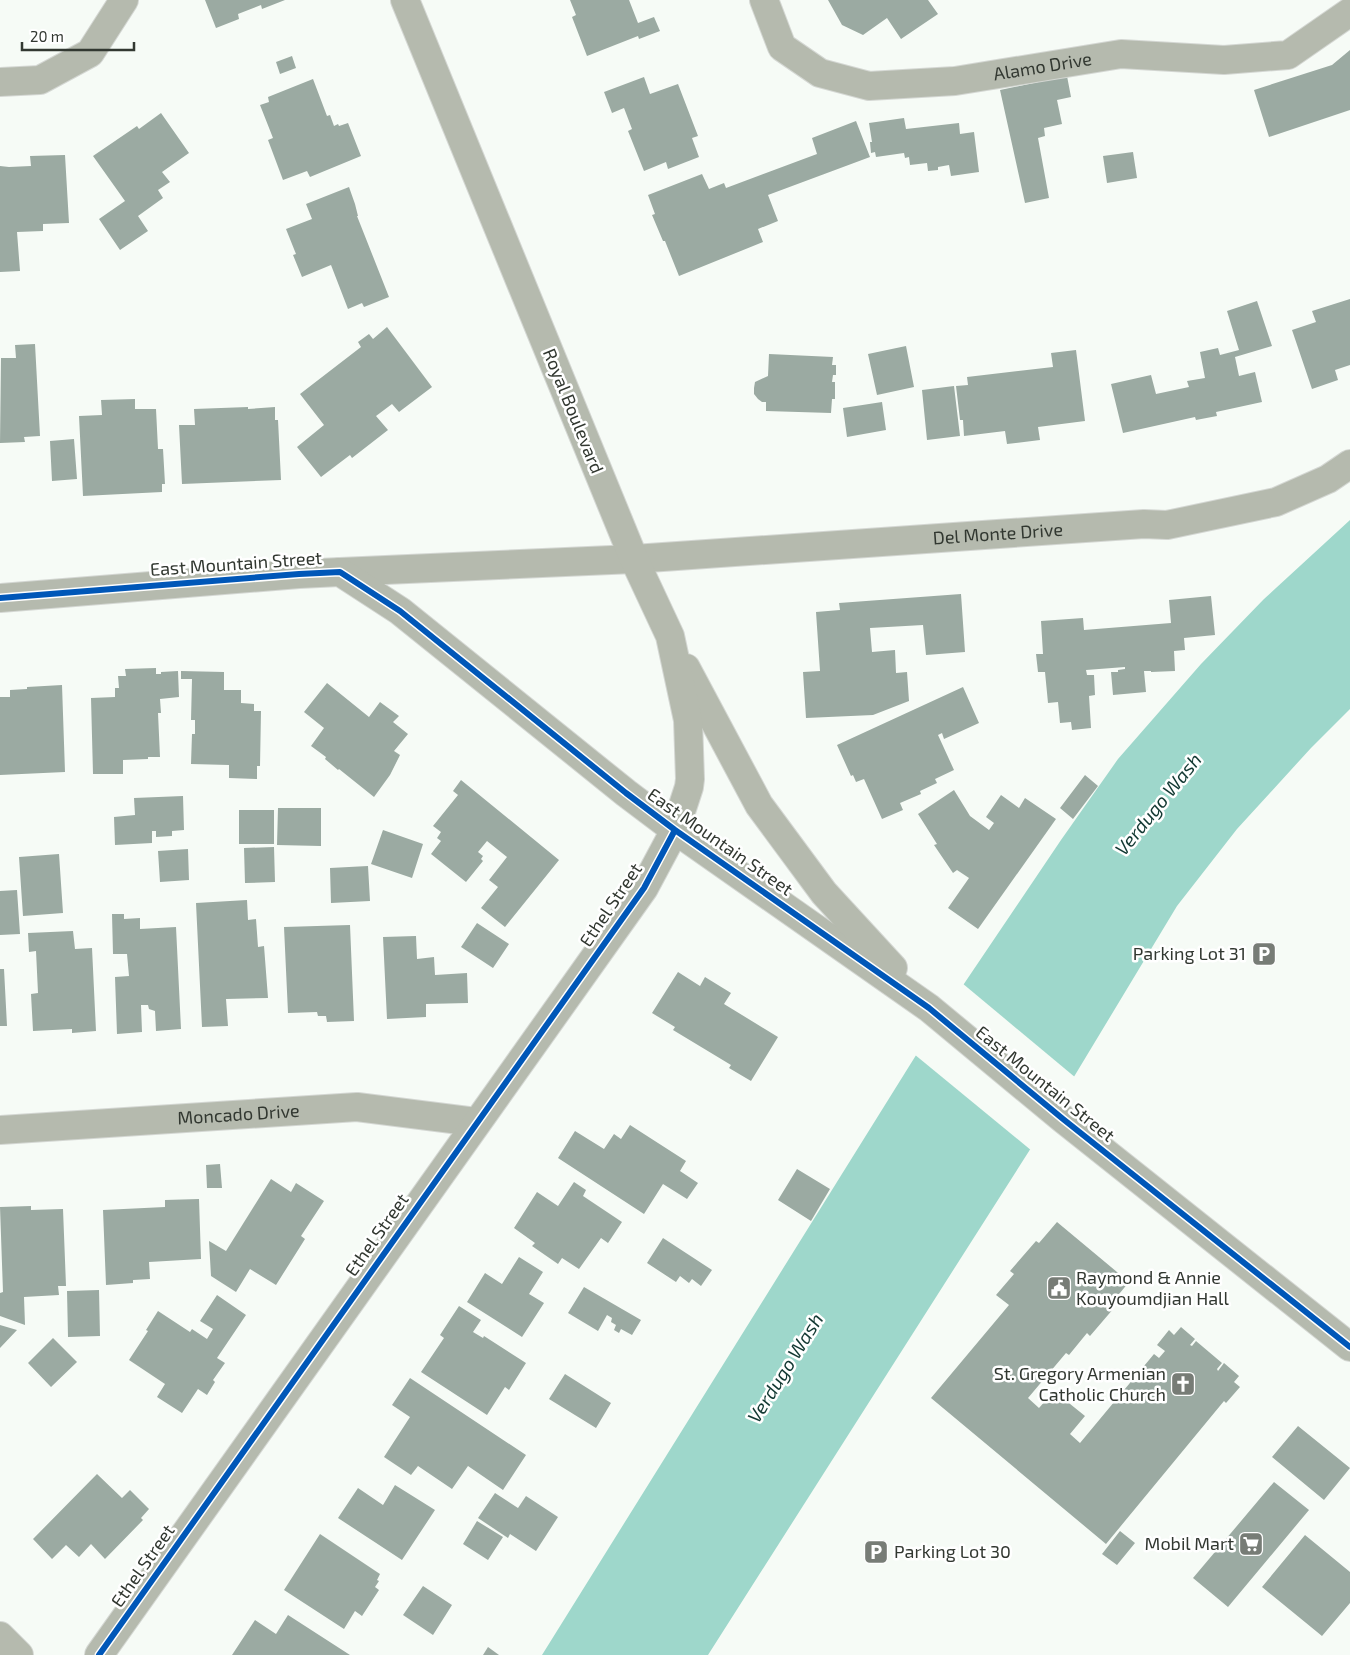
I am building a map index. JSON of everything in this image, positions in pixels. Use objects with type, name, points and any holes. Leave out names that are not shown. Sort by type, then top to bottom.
[{"type":"street","points":[[0,82],[40,80],[90,52],[124,0]]},
{"type":"street","name":"Royal Boulevard","points":[[405,0],[634,559],[670,636],[688,720],[690,778],[690,787],[675,830]]},
{"type":"street","name":"Alamo Drive","points":[[764,0],[782,47],[820,73],[869,86],[955,81],[1121,54],[1224,60],[1288,55],[1350,12]]},
{"type":"street","name":"Del Monte Drive","points":[[340,572],[634,559],[1144,524],[1167,525],[1276,502],[1328,479],[1350,464]]},
{"type":"street","name":"East Mountain Street","points":[[0,598],[340,572],[400,611],[626,794],[929,1008],[1063,1119],[1350,1347]]},
{"type":"street","points":[[670,636],[759,805],[824,893],[929,1008]]},
{"type":"street","name":"Ethel Street","points":[[99,1655],[644,888],[675,830]]},
{"type":"street","name":"Moncado Drive","points":[[0,1130],[357,1108],[476,1122]]},
{"type":"street","points":[[0,1636],[19,1655]]},
{"type":"water","name":"Verdugo Wash","points":[[1350,520],[1350,709],[1311,748],[1237,829],[1177,906],[1031,1148],[708,1655],[542,1655],[918,1052],[1118,759],[1201,664],[1264,599]]},
{"type":"pier","points":[[962,983],[1076,1078],[1032,1151],[914,1054]]},
{"type":"building","points":[[205,0],[285,0],[262,9],[261,5],[238,14],[239,19],[216,28]]},
{"type":"building","points":[[570,0],[629,0],[638,23],[654,17],[660,31],[639,39],[638,36],[587,56],[572,17],[576,15]]},
{"type":"building","points":[[828,0],[928,0],[938,14],[901,39],[887,18],[863,35],[842,25]]},
{"type":"building","points":[[1350,50],[1350,110],[1269,137],[1254,90],[1332,65]]},
{"type":"building","points":[[292,56],[296,68],[280,74],[276,62]]},
{"type":"building","points":[[1067,76],[1071,97],[1057,100],[1062,124],[1044,128],[1045,136],[1038,138],[1049,198],[1025,203],[1000,90]]},
{"type":"building","points":[[644,77],[650,94],[678,84],[698,136],[692,138],[699,157],[668,169],[666,162],[644,171],[628,131],[632,129],[624,108],[612,113],[604,92]]},
{"type":"building","points":[[313,79],[327,116],[330,115],[334,126],[348,123],[361,156],[310,177],[307,171],[283,180],[268,140],[273,138],[260,105],[269,102],[268,97]]},
{"type":"building","points":[[161,113],[189,153],[162,172],[170,182],[158,190],[163,198],[138,216],[148,231],[120,250],[99,219],[125,201],[93,156],[137,126],[139,129]]},
{"type":"building","points":[[904,118],[906,129],[959,123],[960,134],[974,132],[979,172],[951,176],[949,165],[938,167],[938,170],[928,171],[927,163],[910,165],[909,157],[905,158],[904,153],[876,157],[875,152],[871,153],[870,142],[872,142],[869,123]]},
{"type":"building","points":[[856,121],[870,157],[768,195],[778,221],[758,229],[763,242],[679,276],[652,215],[655,214],[648,195],[702,174],[709,189],[724,183],[726,188],[817,154],[812,138]]},
{"type":"building","points":[[1133,152],[1137,178],[1107,183],[1103,156]]},
{"type":"building","points":[[65,155],[69,223],[43,224],[43,231],[17,232],[20,271],[0,272],[0,166],[31,166],[30,156]]},
{"type":"building","points":[[349,187],[357,216],[389,297],[364,307],[362,303],[348,309],[331,265],[302,277],[293,255],[296,254],[286,229],[312,219],[306,204]]},
{"type":"building","points":[[1350,299],[1350,365],[1335,370],[1338,380],[1312,389],[1292,330],[1316,322],[1312,311]]},
{"type":"building","points":[[1257,301],[1272,346],[1235,357],[1239,376],[1255,372],[1262,402],[1216,412],[1217,416],[1196,420],[1195,417],[1123,433],[1111,384],[1151,375],[1156,394],[1189,387],[1187,381],[1205,378],[1200,352],[1218,348],[1220,355],[1239,350],[1227,311]]},
{"type":"building","points":[[387,327],[432,387],[399,412],[392,404],[376,416],[388,430],[352,458],[350,455],[321,477],[297,447],[324,425],[300,394],[361,347],[358,342],[369,334],[373,339]]},
{"type":"building","points":[[35,344],[40,436],[24,437],[25,442],[0,443],[1,358],[16,358],[15,345]]},
{"type":"building","points":[[906,346],[914,387],[877,395],[868,354]]},
{"type":"building","points":[[1076,350],[1085,421],[1038,427],[1040,440],[1007,444],[1005,431],[964,436],[963,420],[960,420],[956,386],[968,385],[967,377],[1053,367],[1051,353]]},
{"type":"building","points":[[769,354],[833,357],[832,365],[836,365],[836,375],[833,375],[832,382],[835,382],[835,399],[832,399],[831,413],[766,411],[766,402],[758,399],[754,394],[754,388],[755,382],[768,376]]},
{"type":"building","points":[[954,386],[960,436],[927,440],[922,390]]},
{"type":"building","points":[[135,399],[135,409],[156,409],[158,449],[163,449],[165,484],[162,484],[162,492],[83,496],[79,416],[102,415],[101,400]]},
{"type":"building","points":[[882,402],[886,430],[847,437],[843,408]]},
{"type":"building","points":[[248,407],[248,409],[275,407],[275,420],[278,420],[281,480],[182,484],[179,425],[195,425],[194,409]]},
{"type":"building","points":[[74,439],[77,479],[52,481],[50,441]]},
{"type":"building","points":[[961,594],[965,652],[926,655],[923,625],[870,628],[872,652],[895,650],[896,673],[907,672],[909,701],[873,715],[806,718],[803,672],[820,671],[816,612],[840,610],[839,603]]},
{"type":"building","points":[[1211,596],[1215,635],[1184,638],[1185,650],[1174,651],[1175,671],[1144,671],[1146,692],[1113,695],[1111,672],[1118,672],[1118,670],[1125,669],[1125,667],[1086,670],[1087,675],[1094,675],[1095,695],[1089,696],[1091,728],[1072,730],[1071,722],[1060,723],[1058,702],[1048,703],[1045,672],[1038,672],[1036,654],[1043,654],[1041,621],[1083,618],[1084,630],[1171,623],[1169,600]]},
{"type":"building","points":[[156,668],[156,674],[178,671],[179,697],[160,699],[161,713],[158,713],[160,757],[123,760],[123,774],[93,774],[91,698],[115,697],[115,688],[119,688],[118,676],[126,676],[125,669]]},
{"type":"building","points":[[181,671],[224,672],[224,690],[241,690],[241,703],[254,704],[254,711],[261,711],[260,766],[257,766],[257,779],[229,778],[229,765],[191,764],[192,734],[195,734],[195,720],[191,720],[192,679],[181,679]]},
{"type":"building","points":[[327,683],[369,717],[380,702],[399,716],[393,722],[408,734],[394,751],[400,755],[390,775],[374,797],[338,770],[325,759],[326,757],[311,746],[324,728],[304,712]]},
{"type":"building","points":[[62,685],[65,772],[0,775],[0,697],[10,697],[10,690]]},
{"type":"building","points":[[963,687],[979,723],[944,739],[942,733],[938,735],[954,770],[935,779],[937,783],[920,791],[921,794],[900,803],[903,810],[882,819],[864,779],[856,782],[853,775],[851,776],[837,745]]},
{"type":"building","points":[[1085,775],[1098,786],[1073,819],[1060,808]]},
{"type":"building","points":[[461,780],[559,860],[505,927],[481,908],[498,887],[489,880],[507,857],[487,841],[478,852],[483,856],[481,859],[483,861],[466,882],[431,854],[441,841],[437,838],[441,832],[433,826],[458,795],[453,791]]},
{"type":"building","points":[[954,790],[970,816],[989,830],[994,823],[986,817],[1001,795],[1019,808],[1025,798],[1056,819],[978,929],[948,908],[969,878],[957,870],[953,873],[934,845],[937,844],[918,814]]},
{"type":"building","points":[[183,796],[184,830],[172,831],[172,836],[156,837],[156,831],[152,831],[152,843],[115,845],[114,817],[135,815],[134,798]]},
{"type":"building","points":[[278,808],[321,808],[321,846],[277,845]]},
{"type":"building","points":[[239,810],[274,810],[274,844],[239,844]]},
{"type":"building","points":[[383,830],[423,844],[412,878],[371,864]]},
{"type":"building","points":[[274,847],[275,882],[245,883],[244,848]]},
{"type":"building","points":[[188,849],[189,880],[160,882],[158,851]]},
{"type":"building","points":[[59,854],[63,913],[23,916],[19,857]]},
{"type":"building","points":[[368,866],[370,901],[331,903],[330,868]]},
{"type":"building","points":[[17,890],[20,934],[0,935],[0,891]]},
{"type":"building","points":[[247,900],[248,920],[256,919],[258,947],[264,946],[268,998],[226,999],[228,1026],[202,1027],[196,903]]},
{"type":"building","points":[[112,914],[124,914],[124,919],[140,918],[140,929],[176,927],[181,1029],[156,1031],[155,1011],[149,1009],[148,1005],[141,1005],[142,1032],[117,1034],[115,977],[129,976],[127,954],[113,954]]},
{"type":"building","points":[[477,923],[509,944],[493,968],[461,947]]},
{"type":"building","points":[[350,925],[354,1021],[327,1022],[326,1016],[318,1016],[317,1012],[288,1013],[284,927]]},
{"type":"building","points":[[73,931],[75,949],[92,948],[96,1031],[72,1033],[72,1029],[33,1031],[31,994],[38,993],[36,951],[29,952],[28,933]]},
{"type":"building","points":[[416,936],[417,959],[434,957],[435,975],[467,973],[468,1003],[426,1004],[426,1017],[387,1019],[383,937]]},
{"type":"building","points":[[0,969],[4,969],[7,1026],[0,1026]]},
{"type":"building","points":[[678,972],[700,986],[705,977],[731,993],[724,1004],[778,1037],[751,1081],[729,1068],[731,1065],[673,1030],[675,1027],[652,1013]]},
{"type":"building","points":[[630,1125],[686,1161],[680,1171],[698,1183],[687,1199],[663,1184],[644,1214],[558,1158],[575,1131],[604,1149],[614,1134],[621,1139]]},
{"type":"building","points":[[220,1164],[222,1188],[207,1188],[206,1165]]},
{"type":"building","points":[[797,1169],[830,1189],[811,1221],[778,1200]]},
{"type":"building","points":[[271,1179],[291,1192],[296,1183],[324,1201],[301,1236],[305,1239],[276,1285],[250,1269],[236,1292],[211,1276],[209,1241],[226,1251]]},
{"type":"building","points":[[574,1182],[586,1190],[583,1196],[622,1222],[608,1243],[601,1238],[579,1269],[562,1258],[558,1264],[532,1246],[535,1243],[514,1228],[537,1192],[558,1206]]},
{"type":"building","points":[[199,1199],[201,1259],[149,1262],[150,1279],[133,1280],[133,1283],[106,1285],[103,1210],[165,1207],[165,1200]]},
{"type":"building","points":[[31,1206],[31,1210],[63,1209],[66,1286],[58,1286],[59,1295],[24,1297],[25,1325],[0,1316],[0,1293],[3,1292],[0,1207]]},
{"type":"building","name":"St. Gregory Armenian Catholic Church","points":[[1057,1222],[1129,1282],[1110,1305],[1114,1308],[1090,1336],[1087,1333],[1069,1355],[1066,1353],[1028,1398],[1039,1408],[1054,1391],[1085,1416],[1070,1434],[1080,1443],[1154,1354],[1159,1358],[1165,1351],[1157,1345],[1169,1330],[1174,1335],[1181,1327],[1195,1339],[1190,1345],[1192,1346],[1196,1341],[1222,1363],[1217,1369],[1218,1371],[1224,1363],[1239,1376],[1234,1382],[1240,1387],[1226,1403],[1224,1401],[1106,1544],[931,1398],[1009,1305],[996,1295],[1014,1274],[1010,1271],[1036,1241],[1039,1243]]},
{"type":"building","points":[[663,1238],[712,1270],[701,1286],[692,1279],[689,1283],[680,1276],[676,1282],[647,1263]]},
{"type":"building","points":[[519,1257],[543,1272],[529,1294],[544,1303],[522,1337],[467,1302],[485,1273],[502,1284]]},
{"type":"building","points":[[584,1287],[641,1320],[632,1335],[621,1329],[619,1333],[614,1330],[616,1325],[611,1322],[612,1318],[607,1315],[598,1331],[568,1313]]},
{"type":"building","points":[[99,1290],[100,1336],[68,1337],[67,1291]]},
{"type":"building","points":[[217,1295],[246,1315],[217,1358],[225,1363],[213,1380],[215,1382],[207,1395],[198,1389],[182,1413],[157,1397],[165,1384],[129,1360],[148,1331],[146,1330],[158,1311],[190,1332],[192,1329],[207,1339],[213,1329],[200,1321]]},
{"type":"building","points":[[459,1306],[481,1320],[473,1332],[483,1338],[484,1336],[526,1363],[509,1390],[505,1387],[487,1415],[421,1372],[444,1338],[440,1335]]},
{"type":"building","points":[[0,1325],[17,1330],[0,1348]]},
{"type":"building","points":[[53,1338],[77,1362],[51,1387],[28,1363]]},
{"type":"building","points":[[565,1374],[611,1403],[596,1428],[549,1399]]},
{"type":"building","points":[[410,1378],[526,1455],[503,1490],[468,1466],[452,1489],[418,1466],[411,1475],[384,1457],[410,1417],[392,1405]]},
{"type":"building","points":[[1298,1426],[1350,1468],[1324,1500],[1272,1457]]},
{"type":"building","points":[[97,1474],[122,1498],[130,1490],[149,1509],[141,1518],[143,1520],[105,1559],[91,1544],[79,1557],[66,1545],[52,1559],[33,1539]]},
{"type":"building","name":"Mobil Mart","points":[[1274,1482],[1309,1510],[1228,1607],[1193,1578]]},
{"type":"building","points":[[395,1485],[435,1510],[402,1560],[338,1518],[358,1488],[383,1505]]},
{"type":"building","points":[[495,1493],[518,1508],[526,1496],[558,1517],[536,1551],[510,1534],[508,1538],[478,1518]]},
{"type":"building","points":[[477,1521],[503,1537],[488,1560],[463,1544]]},
{"type":"building","points":[[1120,1531],[1135,1543],[1117,1565],[1102,1554]]},
{"type":"building","points":[[320,1534],[380,1574],[377,1580],[379,1581],[375,1587],[379,1590],[362,1616],[355,1611],[344,1629],[284,1590]]},
{"type":"building","points":[[1305,1535],[1350,1572],[1350,1603],[1322,1636],[1262,1587]]},
{"type":"building","points":[[423,1586],[452,1605],[433,1635],[403,1615]]},
{"type":"building","points":[[288,1615],[350,1655],[232,1655],[255,1620],[276,1634]]},
{"type":"building","points":[[488,1647],[499,1655],[483,1655]]},
{"type":"cycle path","points":[[0,598],[340,572],[400,611],[626,793],[675,830],[929,1008],[1063,1119],[1350,1347]]},
{"type":"cycle path","points":[[99,1655],[644,888],[675,830]]},
{"type":"place","name":"Parking Lot 31","points":[[1264,954]]},
{"type":"place","name":"Raymond & Annie Kouyoumdjian Hall","points":[[1059,1288]]},
{"type":"place","name":"St. Gregory Armenian Catholic Church","points":[[1183,1384]]},
{"type":"place","name":"Mobil Mart","points":[[1251,1544]]},
{"type":"place","name":"Parking Lot 30","points":[[876,1552]]}]
